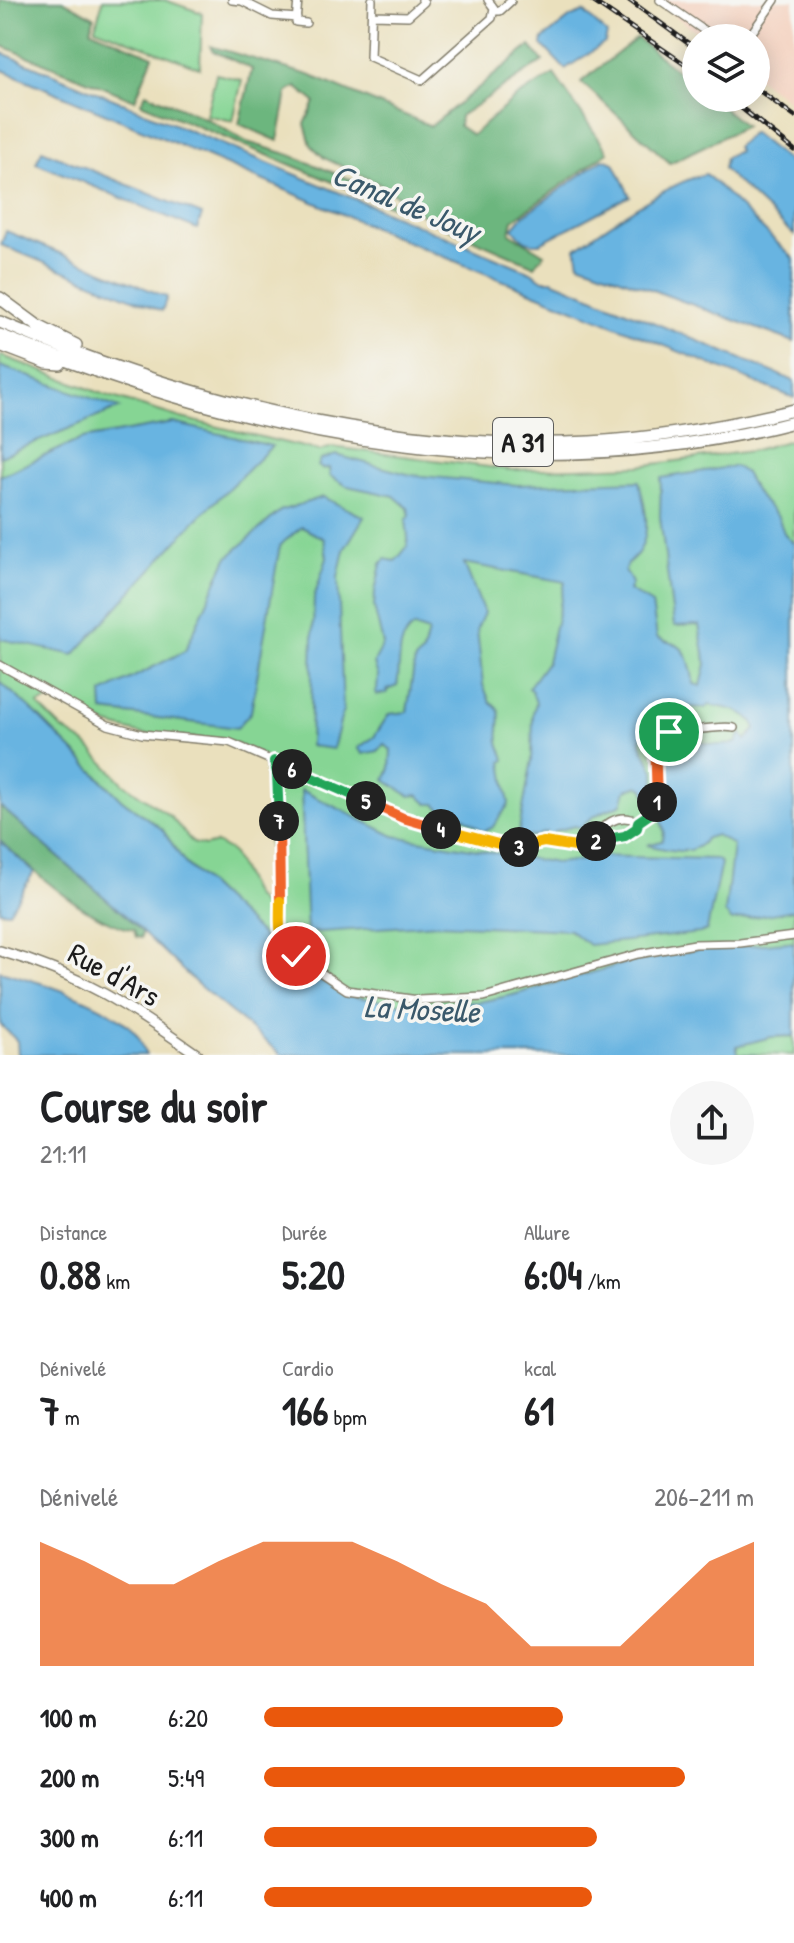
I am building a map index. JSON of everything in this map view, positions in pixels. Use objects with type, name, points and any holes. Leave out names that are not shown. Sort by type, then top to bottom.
[{"type":"highway","points":[[0,298],[50,333],[158,379]]},
{"type":"highway","name":"A 31","points":[[0,322],[71,351],[240,402],[343,424],[435,437],[558,443],[633,439],[713,428],[794,410]]},
{"type":"highway","name":"A 31","points":[[0,335],[72,365],[151,391],[252,418],[363,440],[450,451],[525,455],[611,453],[716,439],[794,422]]},
{"type":"highway","points":[[0,345],[47,363],[72,365]]},
{"type":"main road","name":"Rue d'Ars","points":[[0,951],[48,966],[99,989],[198,1055]]},
{"type":"street","points":[[232,0],[242,0],[272,16],[297,18]]},
{"type":"street","points":[[298,0],[296,22],[306,23]]},
{"type":"street","points":[[372,0],[370,57],[422,80],[492,18],[495,11]]},
{"type":"street","points":[[373,15],[408,16],[424,2],[422,0]]},
{"type":"street","points":[[488,0],[495,11]]},
{"type":"street","points":[[660,0],[696,24]]},
{"type":"street","points":[[758,24],[775,0]]},
{"type":"street","points":[[495,11],[500,11],[511,1]]},
{"type":"street","points":[[0,665],[108,725],[142,734],[229,742],[403,818],[497,844],[525,847],[544,842],[582,848],[600,839],[625,836],[657,809],[655,737],[669,732],[734,728]]},
{"type":"street","points":[[274,761],[277,773],[280,937],[285,947],[296,956],[347,990],[418,1000],[484,997],[638,954],[695,944],[740,943],[794,936]]},
{"type":"street","points":[[590,844],[602,828],[622,816],[638,822]]},
{"type":"shaded area","points":[[653,0],[794,0],[794,105],[770,87],[770,24],[686,24]]},
{"type":"green space","points":[[0,0],[63,0],[94,17],[91,30],[153,56],[135,100],[0,45]]},
{"type":"green space","points":[[103,0],[165,0],[202,13],[200,68],[95,28]]},
{"type":"green space","points":[[637,38],[682,75],[682,112],[728,112],[745,126],[670,163],[581,82]]},
{"type":"green space","points":[[210,46],[309,75],[431,126],[530,46],[543,61],[460,116],[459,126],[472,135],[514,99],[554,74],[608,152],[513,220],[510,233],[544,254],[535,266],[431,221],[382,185],[324,158],[311,145],[305,124],[315,102],[296,87],[287,93],[278,141],[239,124],[252,69],[213,51]]},
{"type":"green space","points":[[216,74],[242,80],[233,121],[206,115]]},
{"type":"green space","points":[[146,93],[205,118],[247,142],[290,155],[359,183],[403,211],[143,104],[141,102]]},
{"type":"green space","points":[[0,355],[103,394],[181,418],[320,451],[332,447],[512,470],[639,466],[751,451],[794,439],[794,943],[705,949],[626,963],[479,1002],[402,1004],[349,996],[318,979],[274,947],[185,863],[162,829],[122,800],[0,682]],"holes":[[[55,697],[108,725],[142,734],[229,741],[265,757],[272,916],[254,896],[232,852],[216,843],[205,846],[193,843],[170,816],[123,783],[86,744],[61,728],[38,705]]]},
{"type":"green space","points":[[0,806],[126,916],[142,932],[141,938],[136,937],[134,930],[116,925],[80,906],[0,841]]},
{"type":"green space","points":[[794,1036],[794,1055],[737,1054],[738,1045],[771,1037]]},
{"type":"water","points":[[584,12],[607,34],[605,43],[565,69],[542,45],[543,39],[571,17]]},
{"type":"water","points":[[0,52],[531,272],[543,280],[552,280],[794,381],[794,398],[420,247],[0,69]]},
{"type":"water","points":[[752,132],[794,166],[794,235],[723,169],[725,158],[738,151],[736,147]]},
{"type":"water","points":[[42,150],[202,215],[197,229],[36,163]]},
{"type":"water","points":[[603,159],[614,163],[630,196],[540,243],[527,242],[513,228],[523,216]]},
{"type":"water","points":[[706,174],[794,259],[794,342],[579,263],[576,248],[657,195]]},
{"type":"water","points":[[6,231],[167,297],[162,311],[1,245]]},
{"type":"water","points":[[0,366],[119,408],[0,457]]},
{"type":"water","points":[[173,423],[272,446],[194,522],[74,655],[0,639],[0,476],[82,439]]},
{"type":"water","points":[[336,455],[411,475],[517,485],[639,481],[646,533],[640,550],[625,570],[632,583],[629,590],[652,604],[657,637],[684,651],[694,684],[701,686],[706,664],[699,625],[674,626],[660,517],[661,478],[735,466],[745,473],[794,544],[794,910],[732,921],[725,913],[733,845],[716,835],[706,838],[694,849],[671,850],[647,845],[662,841],[664,835],[659,819],[662,789],[656,739],[666,737],[726,745],[736,743],[741,733],[746,740],[756,729],[744,714],[731,709],[710,705],[705,708],[682,707],[666,723],[652,722],[643,729],[641,743],[655,773],[654,806],[651,807],[644,789],[639,786],[626,790],[622,804],[595,816],[581,828],[575,826],[555,831],[549,838],[546,832],[533,837],[518,835],[532,760],[536,703],[528,688],[547,662],[565,582],[464,563],[484,613],[477,629],[483,685],[490,702],[500,714],[498,736],[505,760],[502,762],[509,804],[492,828],[483,831],[462,816],[428,804],[418,795],[410,796],[385,780],[390,768],[391,750],[384,744],[378,751],[363,754],[358,748],[374,737],[389,714],[407,712],[415,660],[423,653],[428,632],[414,627],[408,632],[401,646],[397,686],[377,695],[378,676],[374,663],[383,644],[374,607],[375,591],[381,564],[385,559],[395,561],[407,546],[406,520],[410,516],[408,508],[394,496],[347,486],[330,476],[329,468],[318,466],[321,460]]},
{"type":"water","points":[[323,497],[364,517],[344,550],[338,577],[343,711],[333,749],[310,746],[314,597],[327,558],[324,539],[302,527],[280,545],[251,712],[237,728],[103,711],[102,693],[185,651],[227,558],[280,511]]},
{"type":"water","name":"La Moselle","points":[[0,682],[122,800],[162,829],[185,863],[274,947],[318,979],[349,996],[403,1004],[479,1002],[626,963],[705,949],[786,942],[794,943],[794,1036],[771,1037],[737,1046],[737,1054],[757,1055],[282,1055],[196,983],[126,916],[0,806]]},
{"type":"water","points":[[301,790],[394,836],[556,863],[591,859],[592,856],[716,859],[721,863],[707,930],[589,945],[569,930],[438,924],[307,933]]},
{"type":"water","points":[[0,841],[34,872],[9,912],[0,911]]},
{"type":"water","points":[[0,971],[96,1004],[129,1026],[139,1038],[146,1055],[18,1055],[17,1041],[0,1024]]},
{"type":"railway","points":[[591,0],[682,62]]},
{"type":"railway","points":[[629,0],[682,39]]},
{"type":"railway","points":[[770,98],[794,116]]},
{"type":"railway","points":[[746,112],[794,150]]},
{"type":"route","points":[[296,956],[285,947],[280,937],[277,773],[274,761],[403,818],[444,830],[506,846],[525,847],[544,842],[582,848],[600,839],[625,836],[657,809],[655,737],[669,732]]},
{"type":"water label","name":"Canal de Jouy","points":[[406,203]]}]
